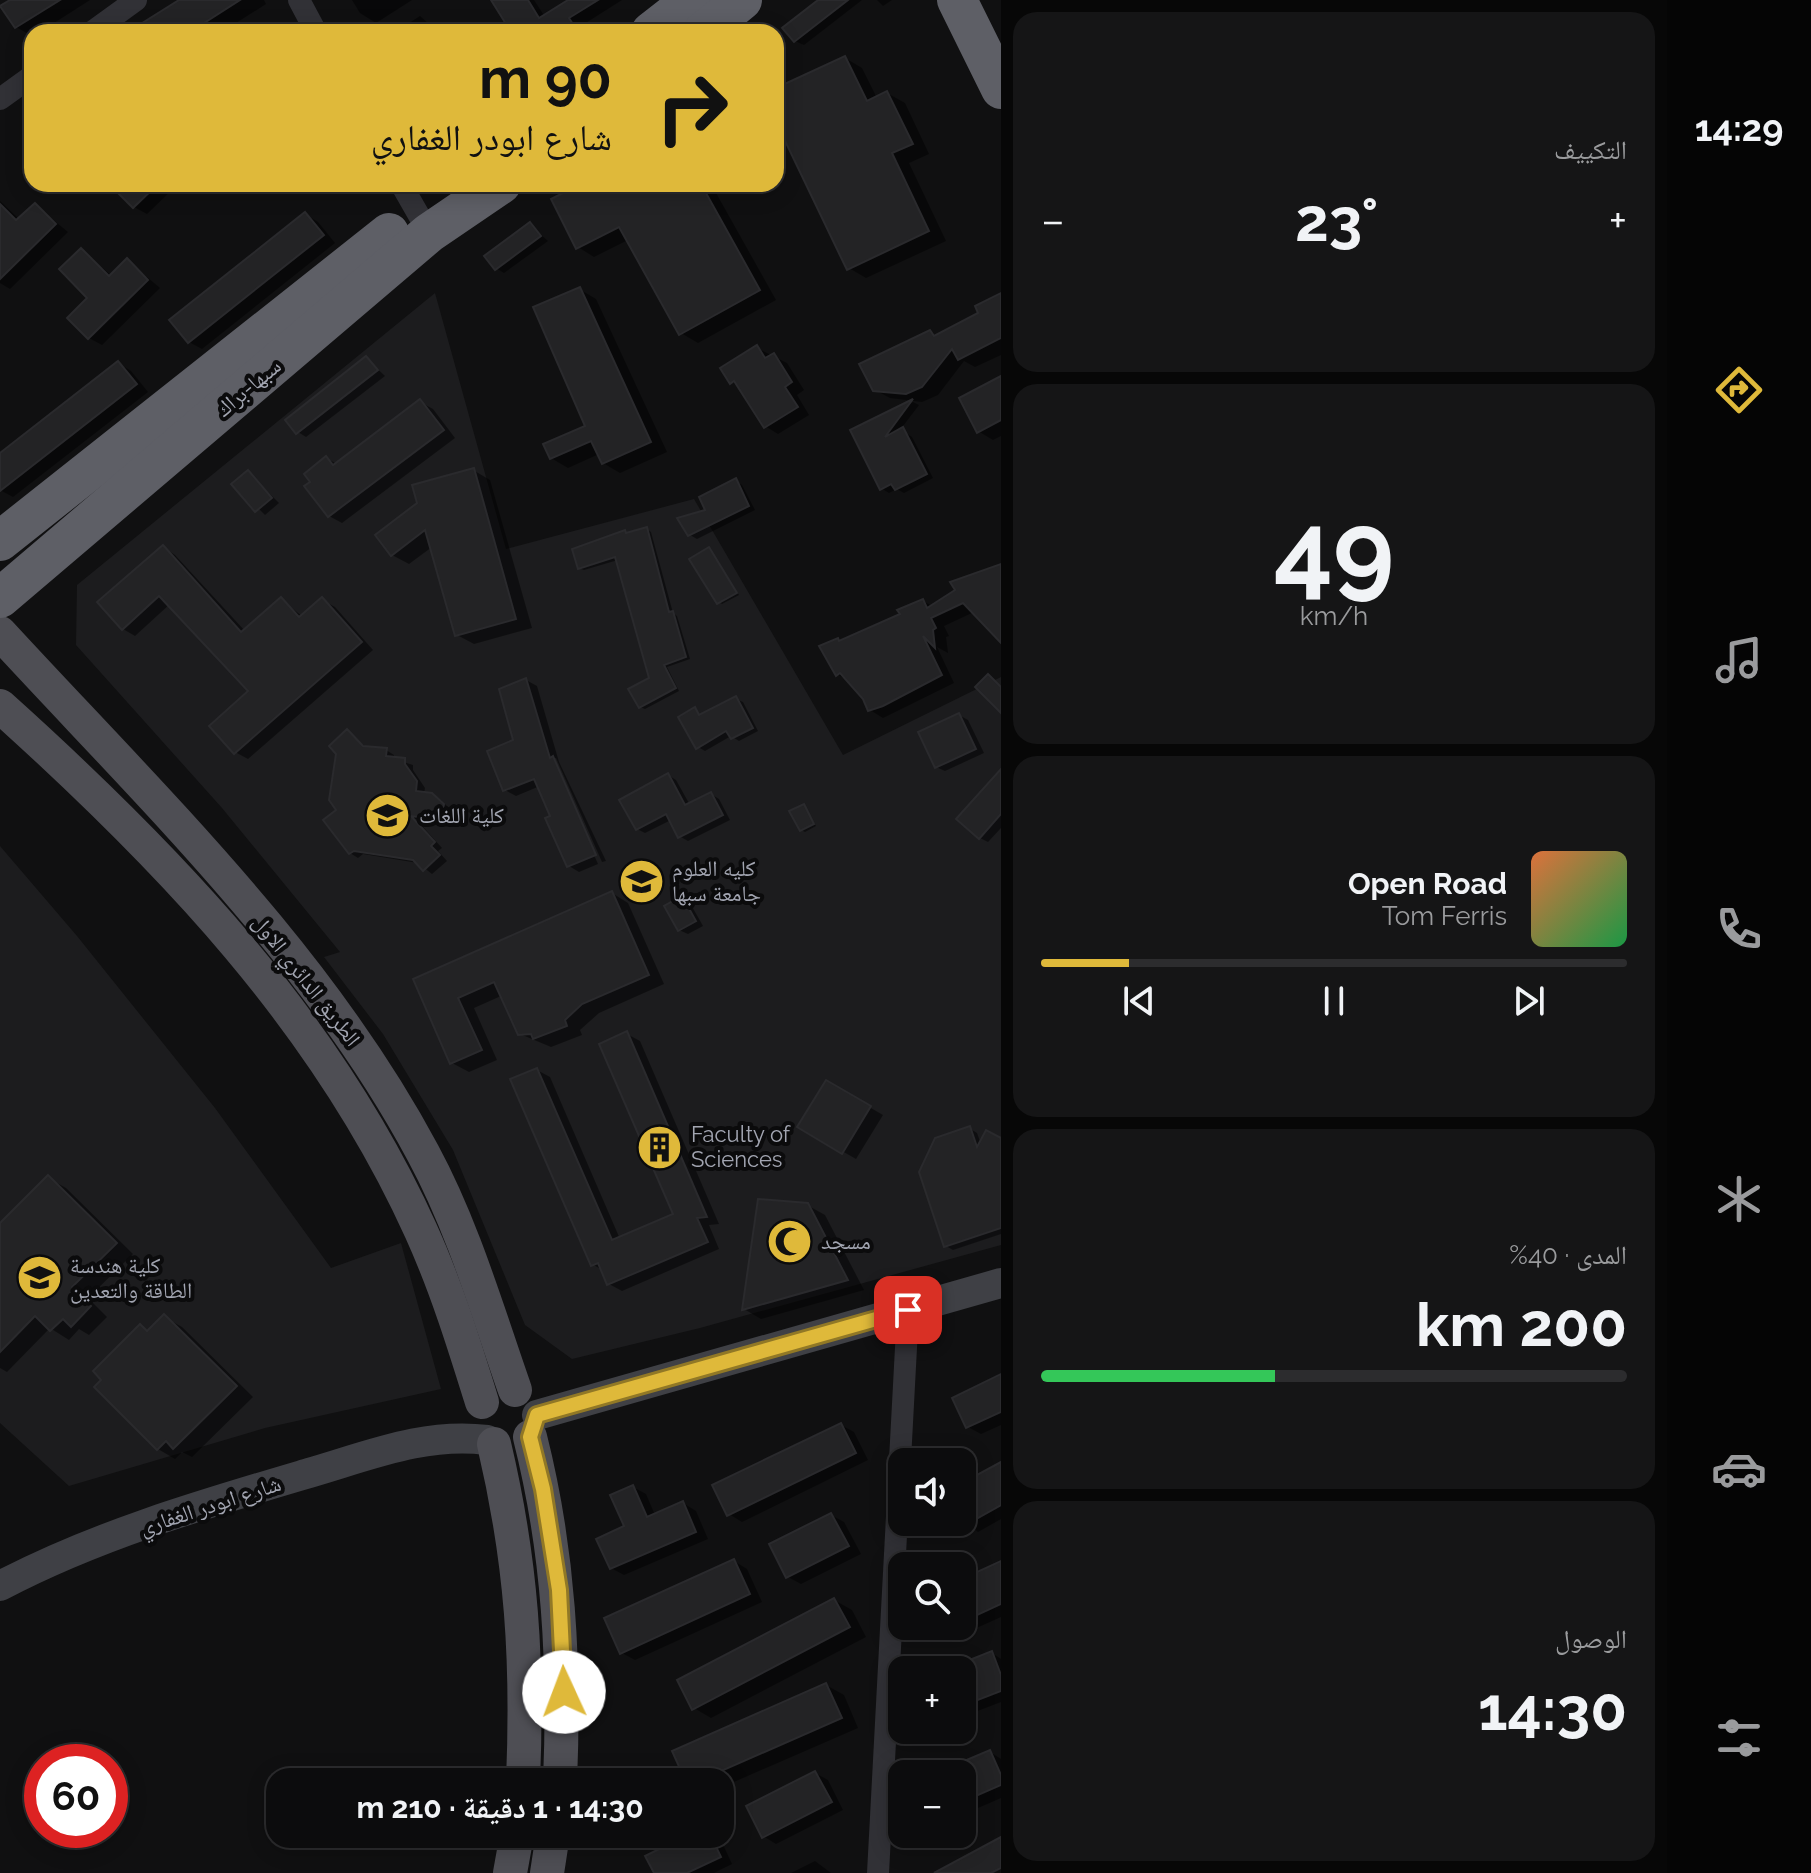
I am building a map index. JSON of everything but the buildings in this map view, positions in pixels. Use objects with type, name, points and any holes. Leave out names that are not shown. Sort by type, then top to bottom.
[{"type":"highway","points":[[661,24],[692,0]]},
{"type":"highway","points":[[713,24],[742,0]]},
{"type":"highway","points":[[957,0],[1001,89]]},
{"type":"highway","name":"سبها-براك","points":[[0,541],[440,192]]},
{"type":"highway","name":"سبها-براك","points":[[0,598],[416,209],[474,192]]},
{"type":"main road","name":"الطريق الدائري الاول","points":[[0,633],[246,902],[316,989],[381,1080],[443,1194],[515,1390]]},
{"type":"main road","name":"الطريق الدائري الاول","points":[[0,706],[104,800],[214,916],[316,1047],[396,1180],[448,1294],[506,1496],[522,1595],[527,1695],[524,1768]]},
{"type":"main road","points":[[534,1426],[517,1446],[486,1423],[497,1390],[515,1390],[530,1399],[559,1590],[564,1692],[561,1768]]},
{"type":"main road","points":[[510,1873],[514,1848]]},
{"type":"main road","points":[[547,1873],[551,1848]]},
{"type":"street","points":[[103,24],[136,0]]},
{"type":"street","points":[[299,0],[312,24]]},
{"type":"street","points":[[0,99],[24,82]]},
{"type":"street","points":[[534,1426],[1001,1283]]},
{"type":"street","points":[[878,1873],[908,1310]]},
{"type":"street","name":"شارع ابودر الغفاري","points":[[0,1586],[95,1543],[212,1502],[486,1423]]},
{"type":"shaded area","name":"كليه العلوم جامعة سبها","points":[[435,293],[506,549],[694,499],[843,755],[1001,677],[1001,1245],[700,1328],[572,1359],[525,1325],[453,1150],[383,1034],[324,957],[340,952],[222,808],[76,645],[77,585]]},
{"type":"shaded area","points":[[0,846],[77,936],[215,1108],[331,1268],[401,1243],[441,1389],[265,1428],[69,1486],[0,1423]]},
{"type":"place","name":"كلية اللغات","points":[[388,815]]},
{"type":"place","name":"كليه العلوم جامعة سبها","points":[[641,881]]},
{"type":"place","name":"Faculty of Sciences","points":[[660,1147]]},
{"type":"place","name":"مسجد","points":[[790,1241]]},
{"type":"place","name":"كلية هندسة الطاقة والتعدين","points":[[39,1278]]},
{"type":"route","points":[[564,1692],[559,1590],[543,1489],[530,1437],[537,1415],[908,1310]]}]
